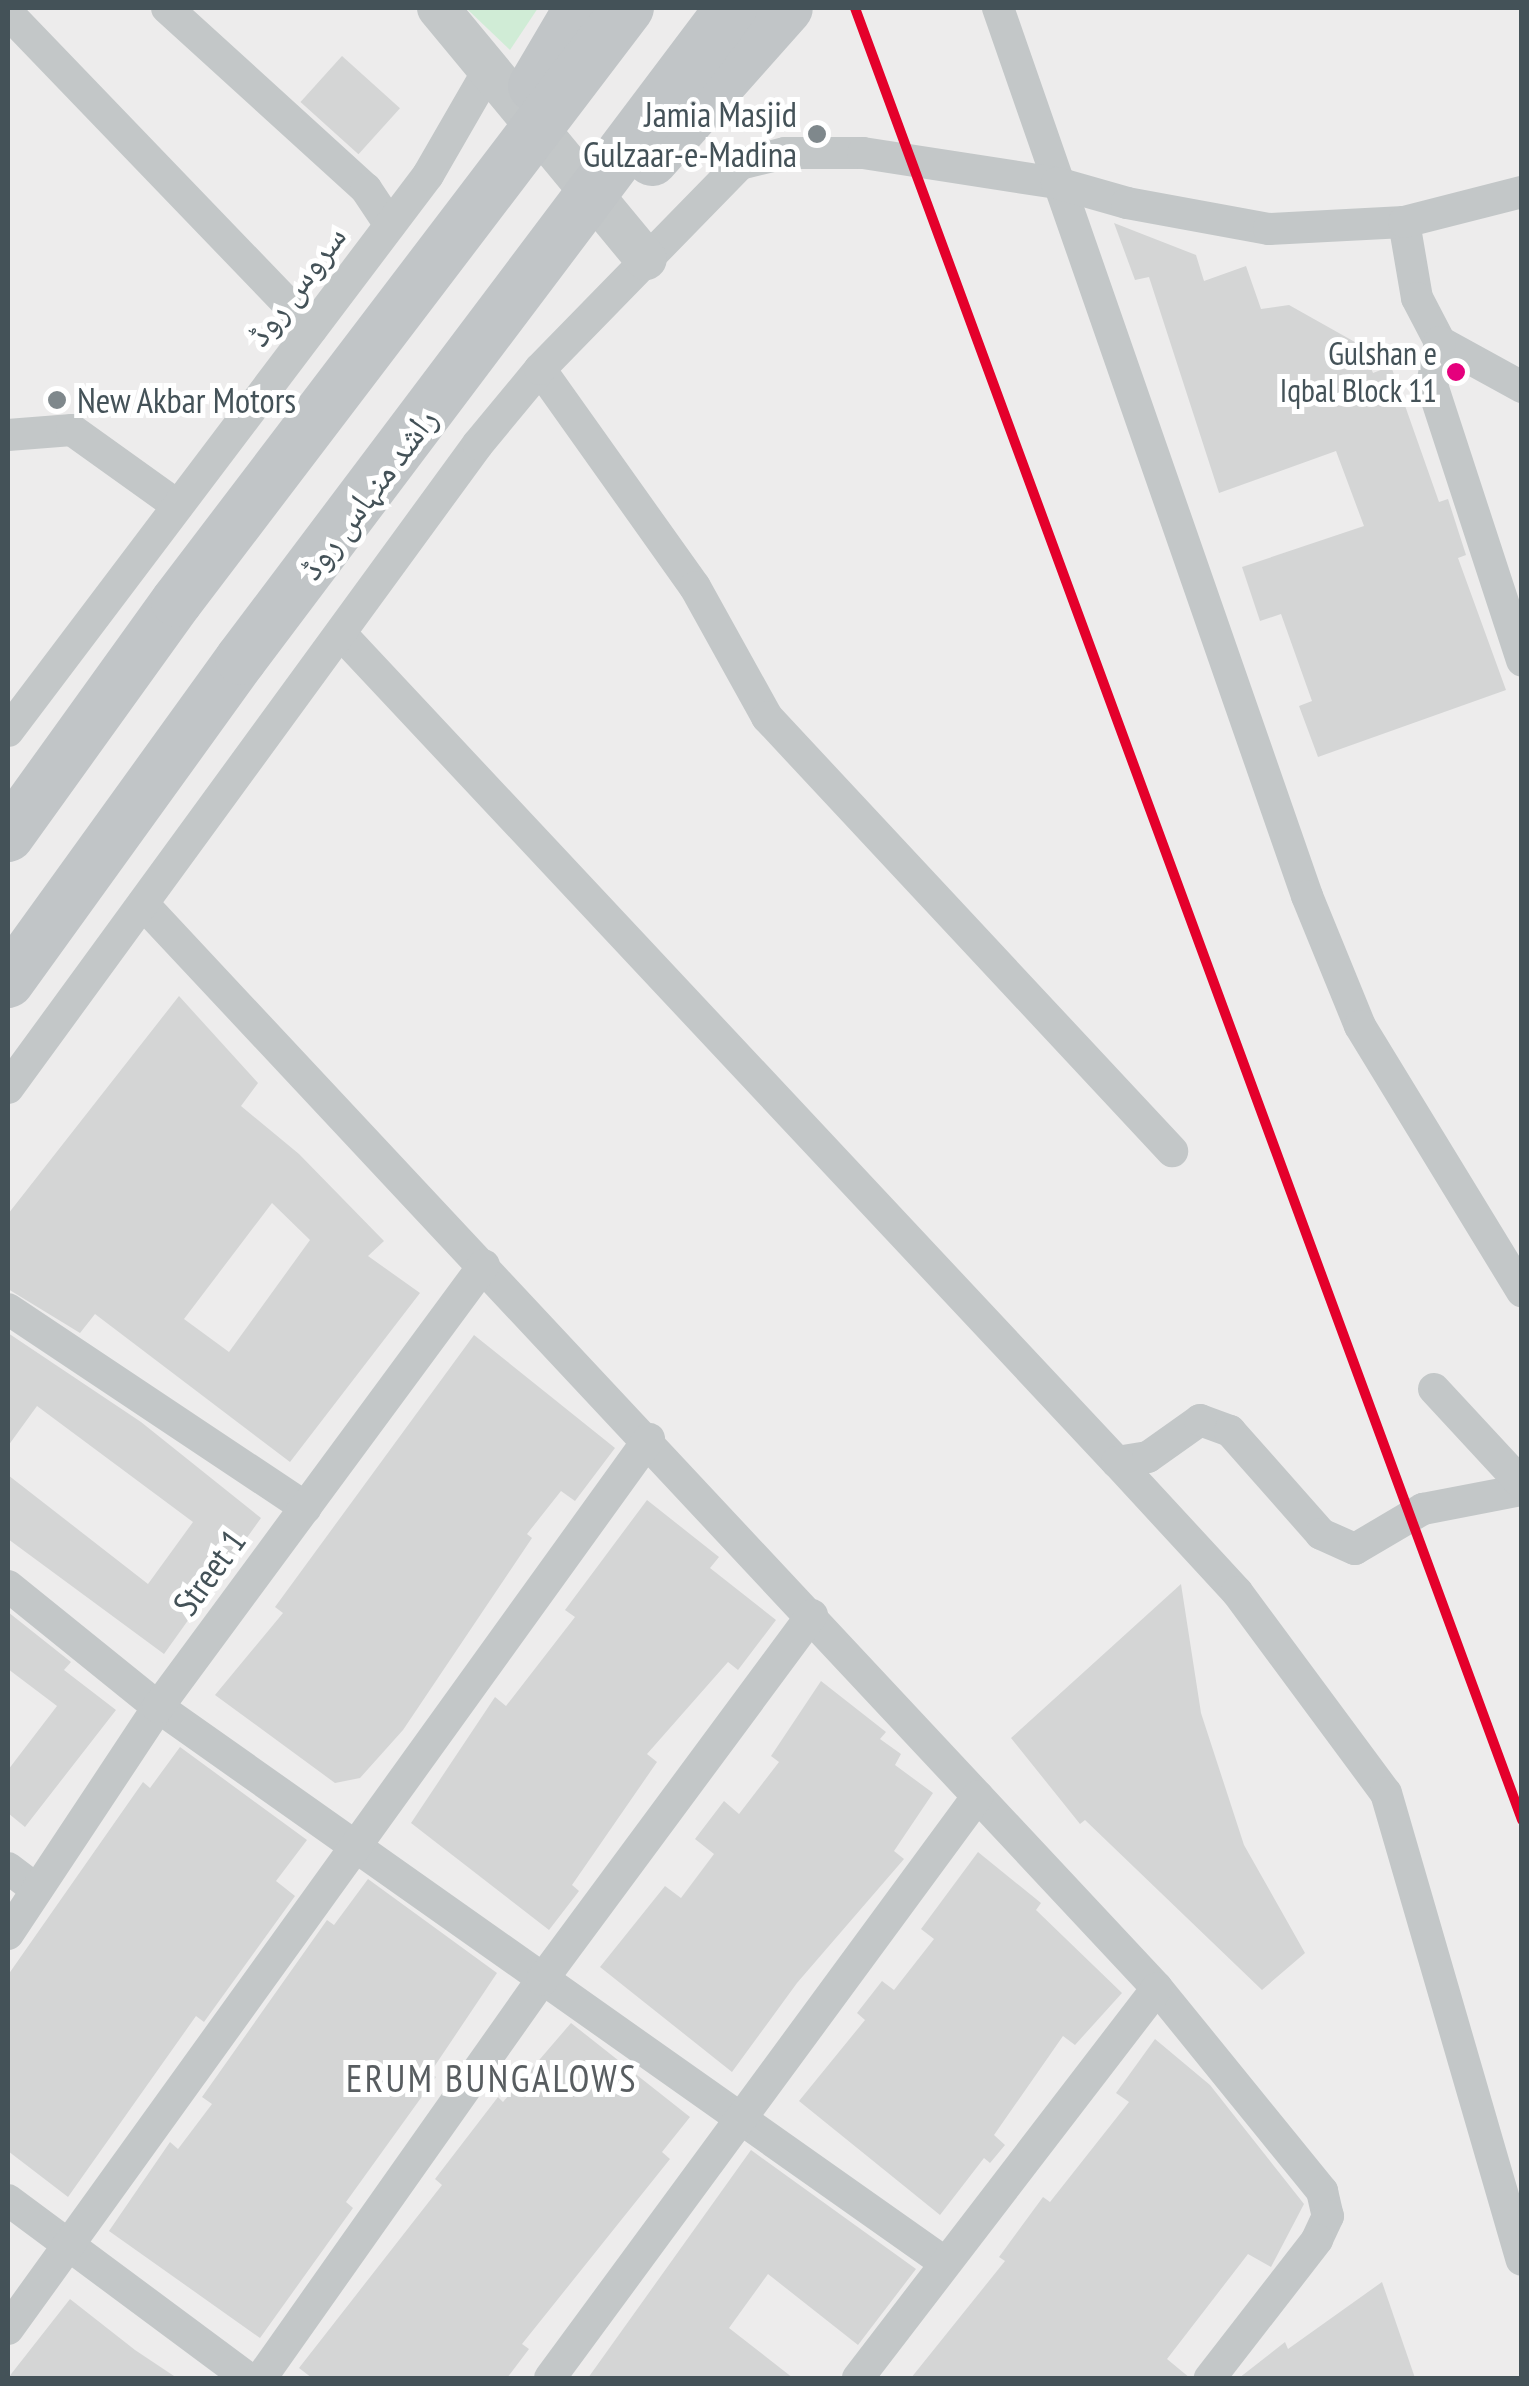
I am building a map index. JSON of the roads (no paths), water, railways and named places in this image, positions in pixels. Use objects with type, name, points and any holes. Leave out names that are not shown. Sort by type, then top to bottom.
[{"type":"main road","points":[[486,192],[543,66],[580,8]]},
{"type":"main road","points":[[8,836],[177,601],[628,8]]},
{"type":"main road","name":"راشد منہاس روڈ","points":[[8,982],[241,658],[511,305],[731,8]]},
{"type":"main road","points":[[511,305],[688,123],[787,8]]},
{"type":"street","points":[[167,8],[366,189],[390,226]]},
{"type":"street","points":[[438,8],[646,259]]},
{"type":"street","points":[[998,8],[1307,896],[1360,1026],[1522,1291]]},
{"type":"street","points":[[8,13],[312,328]]},
{"type":"street","name":"سروس روڈ","points":[[8,731],[428,175],[488,71]]},
{"type":"street","points":[[8,1088],[340,634],[540,369],[740,164],[762,158],[863,153],[1057,183],[1126,203],[1269,229],[1404,222],[1522,192]]},
{"type":"street","points":[[1404,222],[1417,298],[1440,342],[1522,387]]},
{"type":"street","points":[[1440,342],[1432,385],[1522,661]]},
{"type":"street","points":[[540,369],[695,587],[767,717],[1172,1151]]},
{"type":"street","points":[[8,435],[72,430],[178,506]]},
{"type":"street","points":[[340,634],[1236,1592],[1386,1793],[1522,2260]]},
{"type":"street","points":[[143,904],[649,1439],[1157,1988],[1322,2191],[1328,2216],[1317,2240],[1210,2378]]},
{"type":"street","name":"Street 1","points":[[8,1934],[158,1707],[484,1265]]},
{"type":"street","points":[[8,1309],[306,1508]]},
{"type":"street","points":[[1117,1462],[1148,1458],[1200,1420],[1230,1431],[1321,1534],[1355,1549],[1424,1509],[1522,1487],[1434,1389]]},
{"type":"street","points":[[8,2329],[71,2247],[351,1844],[649,1439]]},
{"type":"street","points":[[8,1586],[158,1707],[944,2262]]},
{"type":"street","points":[[261,2378],[542,1980],[812,1615]]},
{"type":"street","points":[[550,2378],[738,2117],[978,1796]]},
{"type":"street","points":[[8,1868],[37,1890]]},
{"type":"street","points":[[858,2378],[1157,1988]]},
{"type":"street","points":[[8,2200],[248,2378]]},
{"type":"place","name":"Jamia Masjid Gulzaar-e-Madina","points":[[817,134]]},
{"type":"place","name":"Gulshan e Iqbal Block 11","points":[[1456,372]]},
{"type":"place","name":"New Akbar Motors","points":[[57,400]]},
{"type":"district","name":"ERUM BUNGALOWS","points":[[492,2078]]}]
